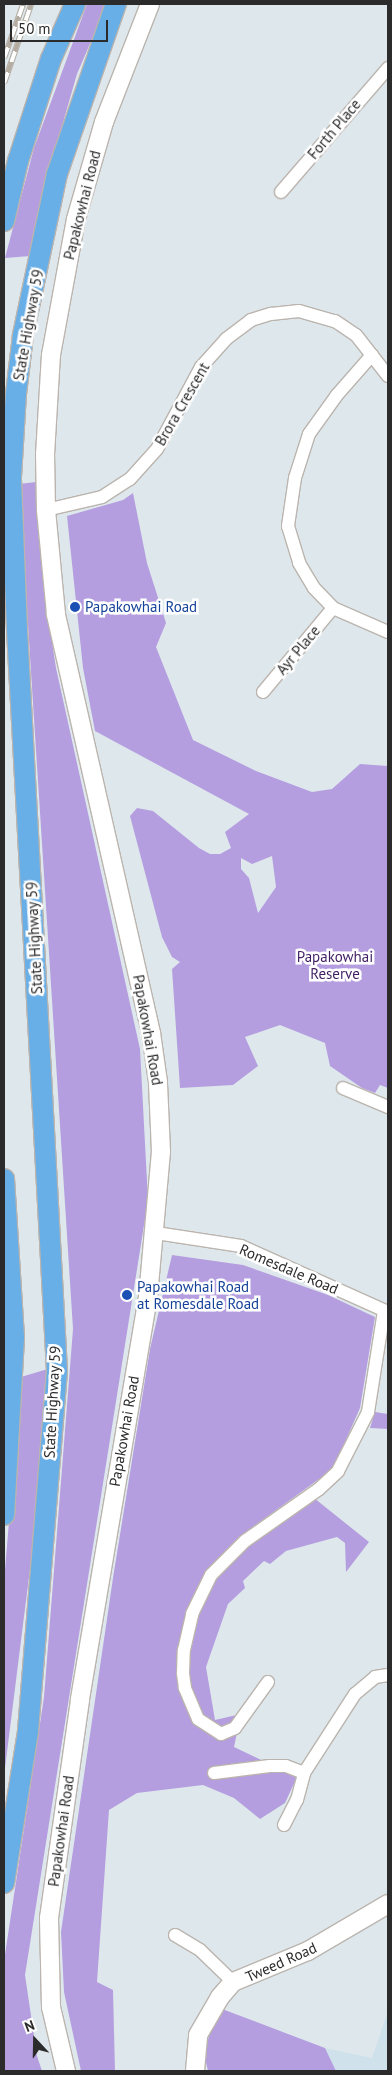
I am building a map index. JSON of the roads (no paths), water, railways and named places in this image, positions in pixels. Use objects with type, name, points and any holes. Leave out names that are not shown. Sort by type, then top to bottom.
[{"type":"main road","points":[[4,221],[32,116],[51,59],[75,4]]},
{"type":"main road","name":"State Highway 59","points":[[4,1884],[28,1731],[57,1371],[17,629],[12,477],[16,404],[23,336],[57,174],[116,4]]},
{"type":"main road","points":[[4,1179],[14,1338],[4,1515]]},
{"type":"street","name":"Papakowhai Road","points":[[66,2071],[51,2007],[49,1918],[80,1699],[148,1297],[156,1233],[161,1137],[151,1033],[56,614],[46,510],[52,354],[66,266],[104,122],[150,4]]},
{"type":"street","name":"Forth Place","points":[[281,192],[388,68]]},
{"type":"street","name":"Brora Crescent","points":[[46,510],[102,497],[130,479],[157,449],[201,367],[226,339],[251,320],[271,314],[312,314],[346,328],[372,355],[388,376]]},
{"type":"street","points":[[372,355],[337,395],[309,434],[301,453],[288,518],[295,556],[314,588],[332,608],[388,632]]},
{"type":"street","name":"Ayr Place","points":[[263,692],[332,608]]},
{"type":"street","points":[[343,1088],[388,1107]]},
{"type":"street","name":"Romesdale Road","points":[[156,1233],[241,1246],[386,1312]]},
{"type":"street","points":[[268,1682],[235,1728],[220,1734],[203,1724],[185,1688],[183,1673],[184,1650],[192,1614],[211,1575],[245,1541],[319,1489],[338,1471],[368,1412],[386,1312]]},
{"type":"street","points":[[284,1824],[297,1800],[304,1773],[354,1694],[375,1677],[388,1675]]},
{"type":"street","points":[[214,1773],[270,1766],[286,1766],[304,1773]]},
{"type":"street","name":"Tweed Road","points":[[195,2071],[196,2042],[204,2021],[233,1982],[308,1951],[388,1904]]},
{"type":"street","points":[[175,1935],[200,1950],[233,1982]]},
{"type":"railway","points":[[4,58],[23,4]]},
{"type":"railway","points":[[4,83],[31,4]]},
{"type":"place","name":"Papakowhai Road","points":[[75,607]]},
{"type":"place","name":"Papakowhai Road at Romesdale Road","points":[[127,1295]]},
{"type":"park label","name":"Papakowhai Reserve","points":[[335,964]]}]
